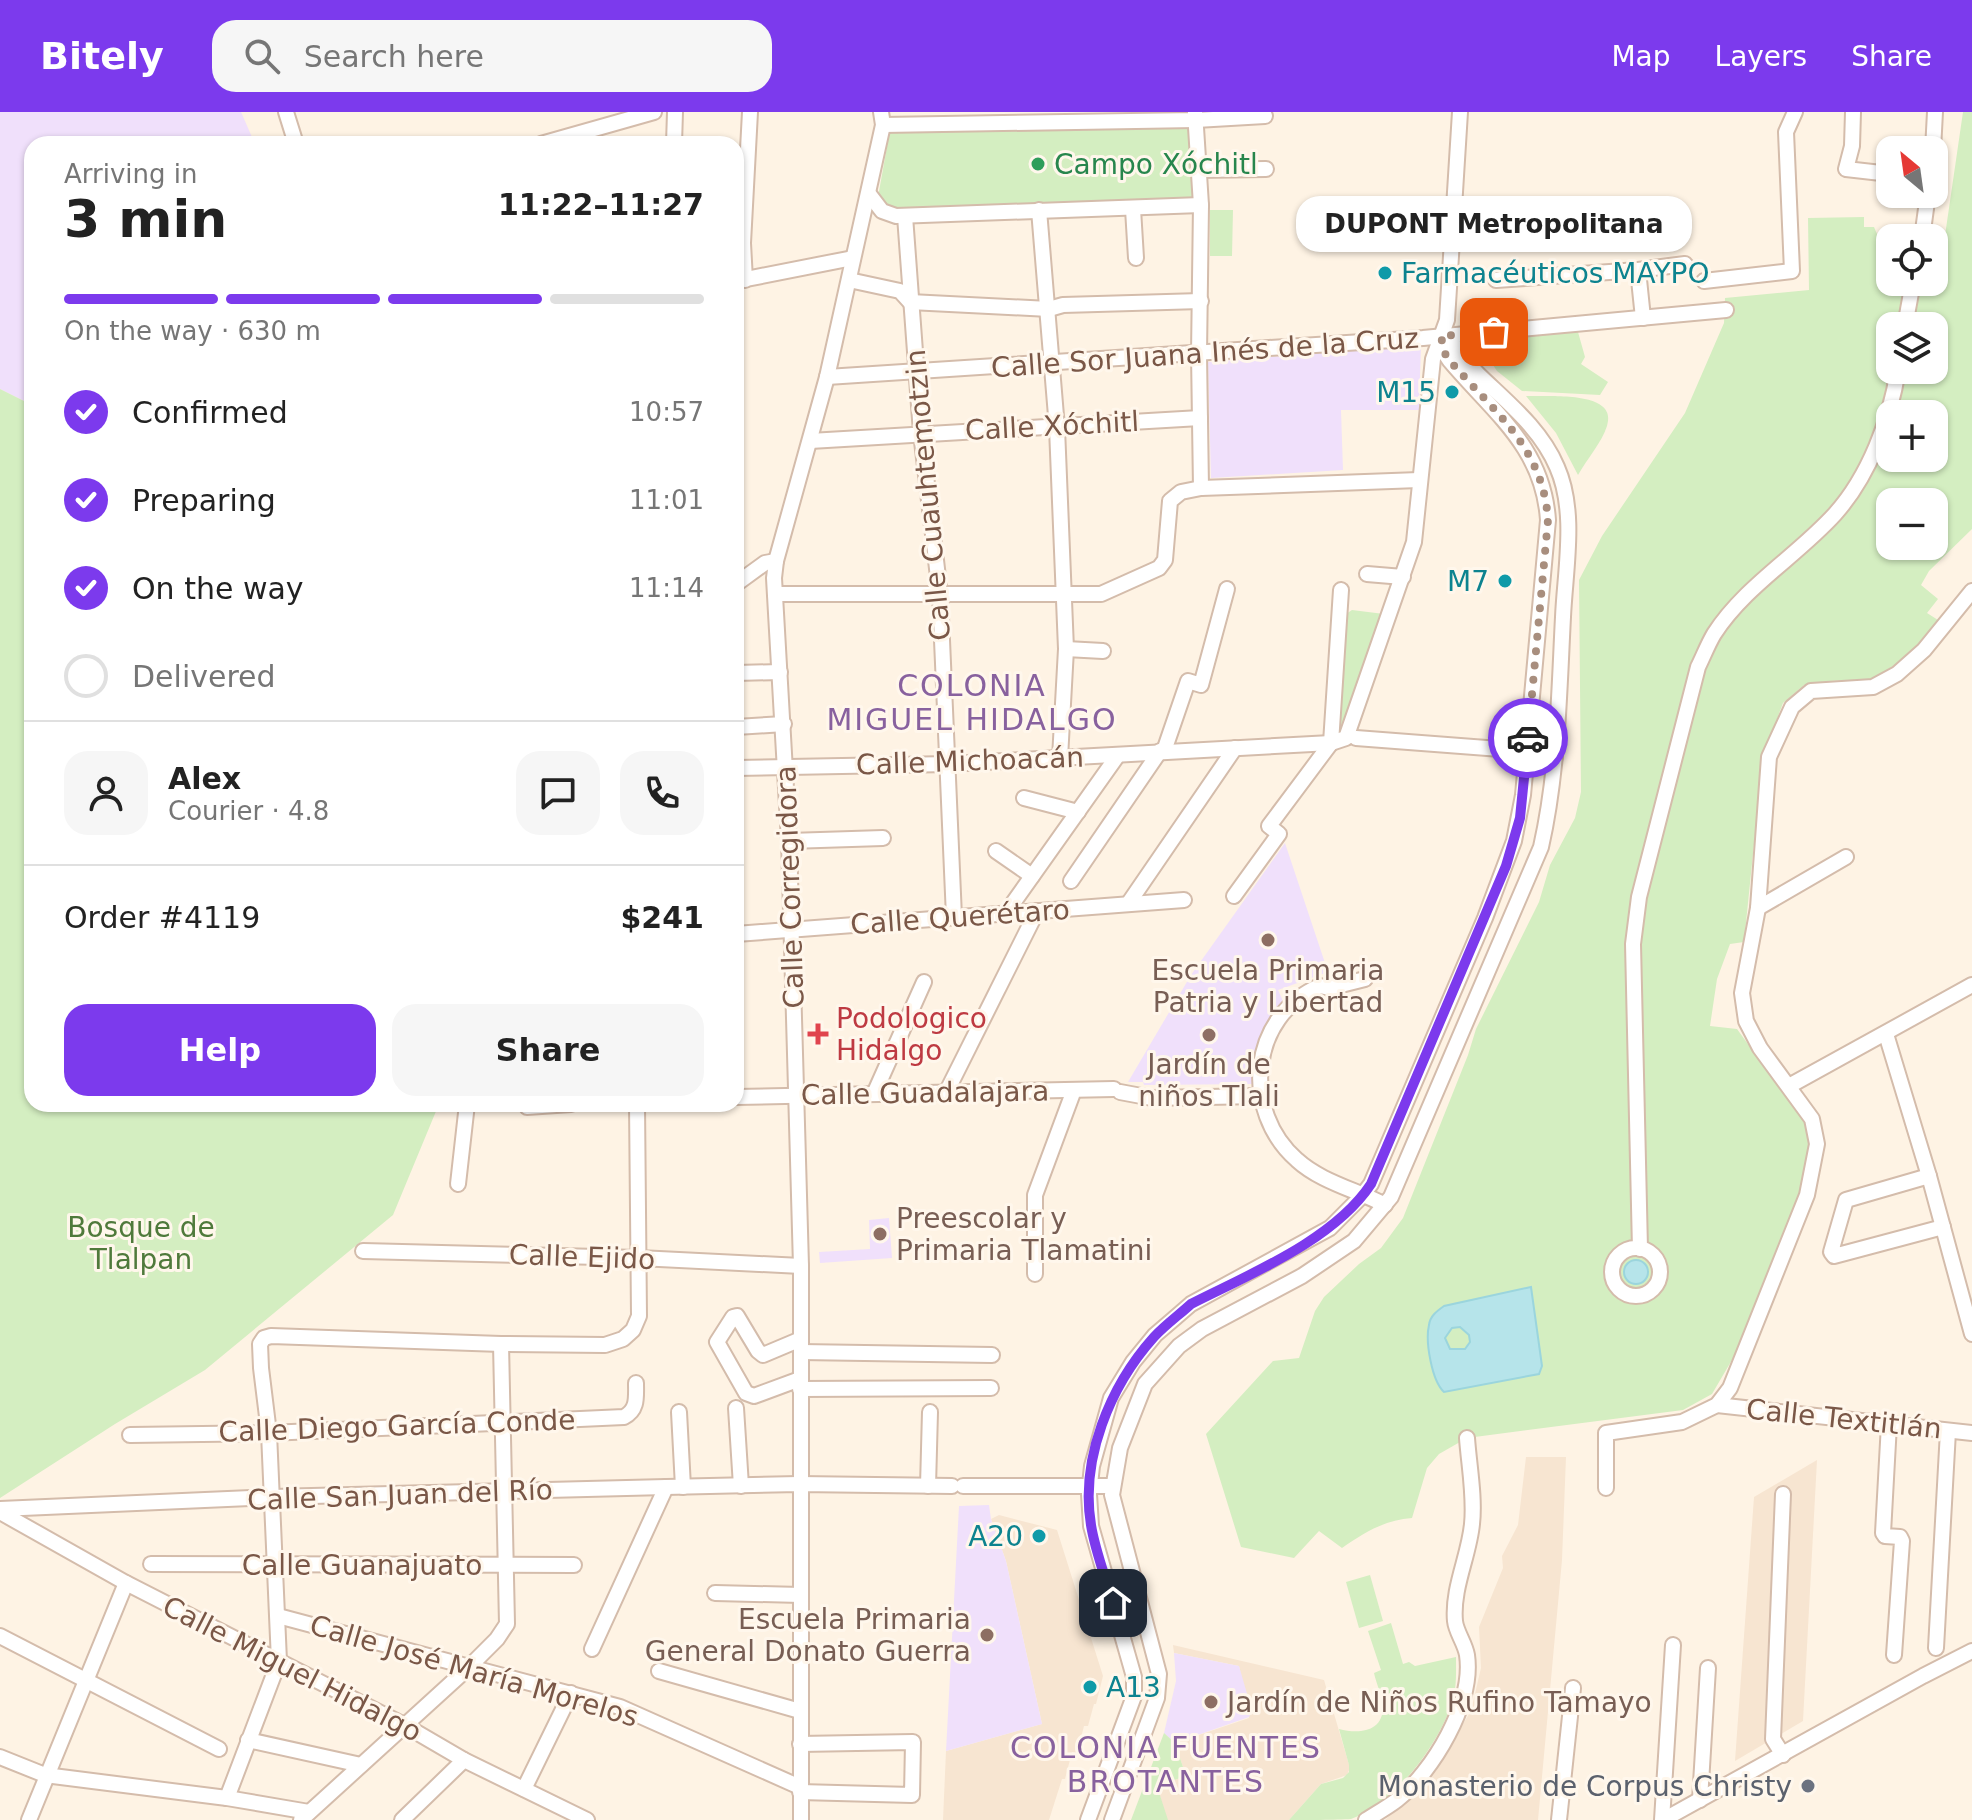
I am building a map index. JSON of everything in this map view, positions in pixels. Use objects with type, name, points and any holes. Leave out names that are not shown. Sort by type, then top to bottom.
[{"type":"street","points":[[286,112],[294,136]]},
{"type":"street","points":[[569,136],[654,112]]},
{"type":"street","points":[[674,136],[675,112]]},
{"type":"street","points":[[744,191],[750,112]]},
{"type":"street","points":[[1351,738],[1414,542],[1433,359],[1447,320],[1460,112]]},
{"type":"street","points":[[1704,281],[1792,271],[1786,132],[1795,112]]},
{"type":"street","points":[[1853,112],[1852,146],[1846,169],[1876,172]]},
{"type":"street","points":[[1934,136],[1935,112]]},
{"type":"street","points":[[1196,116],[1201,205],[1201,488]]},
{"type":"street","points":[[882,118],[1265,116]]},
{"type":"street","name":"Calle Corregidora","points":[[801,1820],[801,1266],[789,841],[775,594],[776,561],[827,377],[869,194],[882,118]]},
{"type":"street","points":[[1199,170],[1266,169]]},
{"type":"street","points":[[869,194],[882,211],[905,216],[1201,205]]},
{"type":"street","points":[[1133,209],[1136,258]]},
{"type":"street","points":[[1039,210],[1057,428],[1066,649],[1060,758]]},
{"type":"street","name":"Calle Cuauhtemotzin","points":[[905,216],[921,433],[940,594],[954,917]]},
{"type":"street","points":[[744,280],[853,258]]},
{"type":"street","points":[[1496,280],[1685,264]]},
{"type":"street","points":[[1638,270],[1643,318]]},
{"type":"street","points":[[849,280],[900,291],[910,302],[1049,309],[1063,305],[1201,301]]},
{"type":"street","name":"Calle Sor Juana Inés de la Cruz","points":[[827,377],[1441,336],[1726,310]]},
{"type":"street","points":[[1088,1820],[1134,1696],[1134,1677],[1091,1526],[1089,1485],[1111,1398],[1133,1362],[1155,1335],[1191,1304],[1330,1228],[1364,1194],[1391,1139],[1506,866],[1520,818],[1546,531],[1546,496],[1533,460],[1523,443],[1450,361],[1444,352],[1441,336]]},
{"type":"street","points":[[1095,1802],[1114,1815],[1157,1698],[1159,1674],[1114,1506],[1113,1486],[1126,1428],[1145,1384],[1161,1364],[1202,1329],[1330,1259],[1354,1241],[1385,1205],[1442,1081],[1541,847],[1555,757],[1567,533],[1564,487],[1544,441],[1453,344],[1441,336]]},
{"type":"street","points":[[1640,1249],[1633,944],[1639,897],[1698,667],[1714,635],[1741,602],[1836,513],[1861,475],[1882,434],[1894,384]]},
{"type":"street","name":"Calle Xóchitl","points":[[810,441],[1200,418]]},
{"type":"street","points":[[775,594],[1101,594],[1159,568],[1165,560],[1170,501],[1181,492],[1201,488],[1419,480]]},
{"type":"street","points":[[1546,531],[1567,533]]},
{"type":"street","points":[[744,578],[765,563],[776,561]]},
{"type":"street","points":[[1367,574],[1403,577]]},
{"type":"street","points":[[1071,881],[1162,751],[1188,681],[1201,685],[1227,589]]},
{"type":"street","points":[[1234,896],[1279,834],[1269,826],[1331,743],[1341,590]]},
{"type":"street","points":[[1606,1488],[1606,1433],[1682,1422],[1717,1405],[1730,1388],[1807,1195],[1817,1144],[1812,1119],[1760,1048],[1746,1021],[1742,993],[1758,908],[1769,757],[1792,707],[1811,691],[1873,687],[1897,674],[1924,650],[1972,591]]},
{"type":"street","points":[[1066,649],[1103,651]]},
{"type":"street","points":[[744,673],[780,672]]},
{"type":"street","points":[[744,726],[784,724]]},
{"type":"street","name":"Calle Michoacán","points":[[744,768],[949,764],[1331,743],[1351,738],[1527,751],[1555,757]]},
{"type":"street","points":[[1128,904],[1235,748]]},
{"type":"street","points":[[1006,913],[1118,755]]},
{"type":"street","points":[[1024,798],[1078,812]]},
{"type":"street","points":[[789,841],[883,838]]},
{"type":"street","points":[[996,851],[1032,876]]},
{"type":"street","points":[[1758,908],[1846,857]]},
{"type":"street","name":"Calle Querétaro","points":[[744,933],[1184,900]]},
{"type":"street","points":[[946,1093],[1037,911]]},
{"type":"street","points":[[1365,979],[1329,988],[1320,986],[1297,997],[1283,1010],[1270,1031],[1264,1049],[1261,1096],[1271,1126],[1295,1158],[1318,1174],[1385,1205]]},
{"type":"street","points":[[874,1094],[924,982]]},
{"type":"street","points":[[1789,1086],[1972,985]]},
{"type":"street","points":[[1886,1034],[1972,1334]]},
{"type":"street","points":[[1035,1274],[1035,1195],[1074,1090]]},
{"type":"street","name":"Calle Guadalajara","points":[[744,1097],[1074,1090],[1117,1090],[1152,1098],[1261,1096]]},
{"type":"street","points":[[458,1184],[466,1112]]},
{"type":"street","points":[[227,1798],[279,1661],[269,1433],[260,1344],[264,1338],[271,1336],[605,1345],[623,1339],[633,1330],[639,1316],[637,1112]]},
{"type":"street","points":[[1929,1176],[1846,1200],[1831,1252],[1834,1256],[1943,1227]]},
{"type":"street","name":"Calle Ejido","points":[[363,1251],[639,1258],[801,1266]]},
{"type":"street","points":[[991,1388],[800,1384],[754,1396],[746,1393],[717,1342],[733,1317],[737,1316],[763,1355],[801,1346],[992,1355]]},
{"type":"street","points":[[0,1757],[45,1775],[227,1798],[303,1818],[469,1667],[497,1639],[507,1624],[501,1344]]},
{"type":"street","name":"Calle Diego García Conde","points":[[130,1435],[269,1433],[624,1417],[632,1413],[636,1405],[636,1383]]},
{"type":"street","name":"Calle Textitlán","points":[[1717,1405],[1972,1433]]},
{"type":"street","points":[[736,1408],[741,1486]]},
{"type":"street","points":[[679,1412],[683,1487]]},
{"type":"street","points":[[928,1486],[930,1412]]},
{"type":"street","points":[[1889,1424],[1883,1533],[1885,1536],[1900,1537],[1902,1541],[1894,1655]]},
{"type":"street","points":[[1936,1648],[1948,1431]]},
{"type":"street","points":[[1366,1820],[1398,1799],[1426,1770],[1447,1736],[1463,1699],[1467,1654],[1455,1621],[1460,1575],[1472,1524],[1467,1438]]},
{"type":"street","name":"Calle San Juan del Río","points":[[0,1511],[272,1497],[799,1484],[1113,1486]]},
{"type":"street","points":[[592,1649],[666,1487]]},
{"type":"street","points":[[1783,1494],[1773,1739],[1783,1755]]},
{"type":"street","name":"Calle Miguel Hidalgo","points":[[0,1511],[126,1583],[404,1725],[464,1760],[587,1820]]},
{"type":"street","name":"Calle Guanajuato","points":[[151,1564],[574,1565]]},
{"type":"street","points":[[29,1820],[126,1583]]},
{"type":"street","points":[[715,1593],[801,1595]]},
{"type":"street","name":"Calle José María Morelos","points":[[278,1616],[620,1707],[800,1790]]},
{"type":"street","points":[[0,1636],[219,1749]]},
{"type":"street","points":[[1669,1819],[1673,1645]]},
{"type":"street","points":[[1669,1819],[1972,1651]]},
{"type":"street","points":[[1700,1800],[1708,1668]]},
{"type":"street","points":[[659,1671],[800,1711]]},
{"type":"street","points":[[1559,1820],[1573,1688]]},
{"type":"street","points":[[524,1789],[571,1693]]},
{"type":"street","points":[[248,1740],[361,1765]]},
{"type":"street","points":[[800,1744],[913,1742],[912,1795],[800,1790]]},
{"type":"street","points":[[402,1820],[464,1760]]},
{"type":"shaded area","points":[[0,112],[241,112],[252,136],[24,136],[24,401],[0,389]]},
{"type":"shaded area","points":[[1421,345],[1419,410],[1341,410],[1343,470],[1211,478],[1208,362]]},
{"type":"shaded area","points":[[1285,843],[1328,972],[1278,990],[1283,1001],[1268,1021],[1257,1049],[1257,1084],[1144,1085],[1143,1082],[1128,1082],[1191,975]]},
{"type":"shaded area","name":"Preescolar y Primaria Tlamatini","points":[[889,1218],[892,1258],[820,1263],[819,1252],[870,1249],[869,1220]]},
{"type":"shaded area","points":[[1526,1457],[1566,1457],[1562,1560],[1538,1820],[1385,1820],[1431,1774],[1471,1711],[1481,1668],[1479,1627],[1503,1568],[1502,1556],[1518,1525]]},
{"type":"shaded area","points":[[1817,1460],[1803,1721],[1735,1761],[1754,1497]]},
{"type":"shaded area","name":"Escuela Primaria General Donato Guerra","points":[[989,1505],[1006,1561],[1042,1724],[946,1751],[959,1506]]},
{"type":"shaded area","points":[[999,1515],[1057,1530],[1103,1676],[1088,1726],[1084,1726],[1077,1753],[1072,1752],[1049,1820],[943,1820],[946,1751],[1042,1724],[1006,1561],[991,1519]]},
{"type":"shaded area","points":[[1173,1645],[1324,1680],[1350,1768],[1347,1775],[1321,1784],[1289,1820],[1167,1820],[1157,1786],[1186,1776],[1175,1743],[1249,1718],[1239,1666],[1174,1653]]},
{"type":"shaded area","name":"Jardín de Niños Rufino Tamayo","points":[[1174,1653],[1239,1666],[1252,1711],[1249,1717],[1175,1743],[1164,1733],[1176,1681]]},
{"type":"green space","points":[[1963,112],[1972,112],[1972,529],[1948,552],[1948,488],[1876,488],[1876,560],[1940,560],[1921,585],[1938,599],[1927,613],[1938,620],[1908,656],[1873,679],[1804,685],[1783,703],[1763,756],[1744,942],[1730,944],[1717,979],[1710,1026],[1737,1029],[1804,1121],[1810,1145],[1799,1196],[1746,1336],[1712,1394],[1683,1410],[1467,1438],[1439,1454],[1427,1468],[1412,1518],[1376,1528],[1342,1548],[1319,1531],[1294,1558],[1241,1547],[1206,1434],[1273,1361],[1299,1358],[1315,1311],[1324,1297],[1381,1248],[1403,1218],[1476,1029],[1539,902],[1550,865],[1575,818],[1581,792],[1579,580],[1602,536],[1685,413],[1724,323],[1725,298],[1809,290],[1808,218],[1864,217],[1864,227],[1874,227],[1876,296],[1948,296],[1947,224]]},
{"type":"green space","name":"Campo Xóchitl","points":[[1190,125],[1194,203],[891,210],[878,197],[890,130]]},
{"type":"green space","points":[[1210,210],[1233,210],[1232,256],[1210,256]]},
{"type":"green space","points":[[1578,332],[1585,357],[1581,364],[1608,382],[1600,395],[1522,391],[1497,371],[1477,341]]},
{"type":"green space","name":"Bosque de Tlalpan","points":[[0,389],[24,401],[24,1112],[436,1112],[393,1215],[205,1370],[0,1498]]},
{"type":"green space","points":[[1526,396],[1579,398],[1602,406],[1608,414],[1605,432],[1578,475],[1556,433]]},
{"type":"green space","points":[[1352,610],[1384,614],[1339,731],[1346,614]]},
{"type":"green space","points":[[1370,1575],[1383,1621],[1359,1628],[1346,1582]]},
{"type":"green space","points":[[1391,1623],[1403,1664],[1409,1662],[1415,1666],[1456,1657],[1454,1694],[1444,1722],[1412,1773],[1367,1812],[1351,1819],[1289,1820],[1321,1784],[1343,1778],[1349,1772],[1339,1729],[1362,1731],[1379,1721],[1383,1705],[1374,1673],[1381,1670],[1368,1631]]},
{"type":"green space","points":[[1164,1733],[1175,1743],[1186,1776],[1157,1786],[1168,1820],[1131,1820]]},
{"type":"water","points":[[1636,1260],[1647,1267],[1648,1272],[1641,1283],[1636,1284],[1625,1277],[1624,1272],[1631,1261]]},
{"type":"water","points":[[1531,1287],[1542,1366],[1539,1374],[1444,1392],[1430,1361],[1428,1332],[1431,1319],[1444,1306]],"holes":[[[1460,1327],[1469,1335],[1470,1342],[1465,1349],[1450,1349],[1445,1338],[1452,1328]]]},
{"type":"way so far","points":[[1494,332],[1441,336],[1444,352],[1450,361],[1523,443],[1533,460],[1546,496],[1548,520],[1528,738]]},
{"type":"place","name":"Campo Xóchitl","points":[[1038,164]]},
{"type":"place","name":"Farmacéuticos MAYPO","points":[[1385,273]]},
{"type":"place","name":"DUPONT Metropolitana","points":[[1494,332]]},
{"type":"place","name":"M15","points":[[1452,392]]},
{"type":"place","name":"M7","points":[[1505,581]]},
{"type":"place","name":"Escuela Primaria Patria y Libertad","points":[[1268,940]]},
{"type":"place","name":"Podologico Hidalgo","points":[[818,1034]]},
{"type":"place","name":"Jardín de niños Tlali","points":[[1209,1035]]},
{"type":"place","name":"Preescolar y Primaria Tlamatini","points":[[880,1234]]},
{"type":"place","name":"A20","points":[[1039,1536]]},
{"type":"place","name":"Escuela Primaria General Donato Guerra","points":[[987,1635]]},
{"type":"place","name":"A13","points":[[1090,1687]]},
{"type":"place","name":"Jardín de Niños Rufino Tamayo","points":[[1211,1702]]},
{"type":"place","name":"Monasterio de Corpus Christy","points":[[1808,1786]]},
{"type":"district","name":"COLONIA MIGUEL HIDALGO","points":[[972,702]]},
{"type":"district","name":"COLONIA FUENTES BROTANTES","points":[[1166,1764]]},
{"type":"route","points":[[1113,1603],[1091,1526],[1089,1494],[1097,1444],[1111,1398],[1133,1362],[1155,1335],[1191,1304],[1330,1228],[1371,1184],[1506,866],[1520,818],[1528,738]]}]
